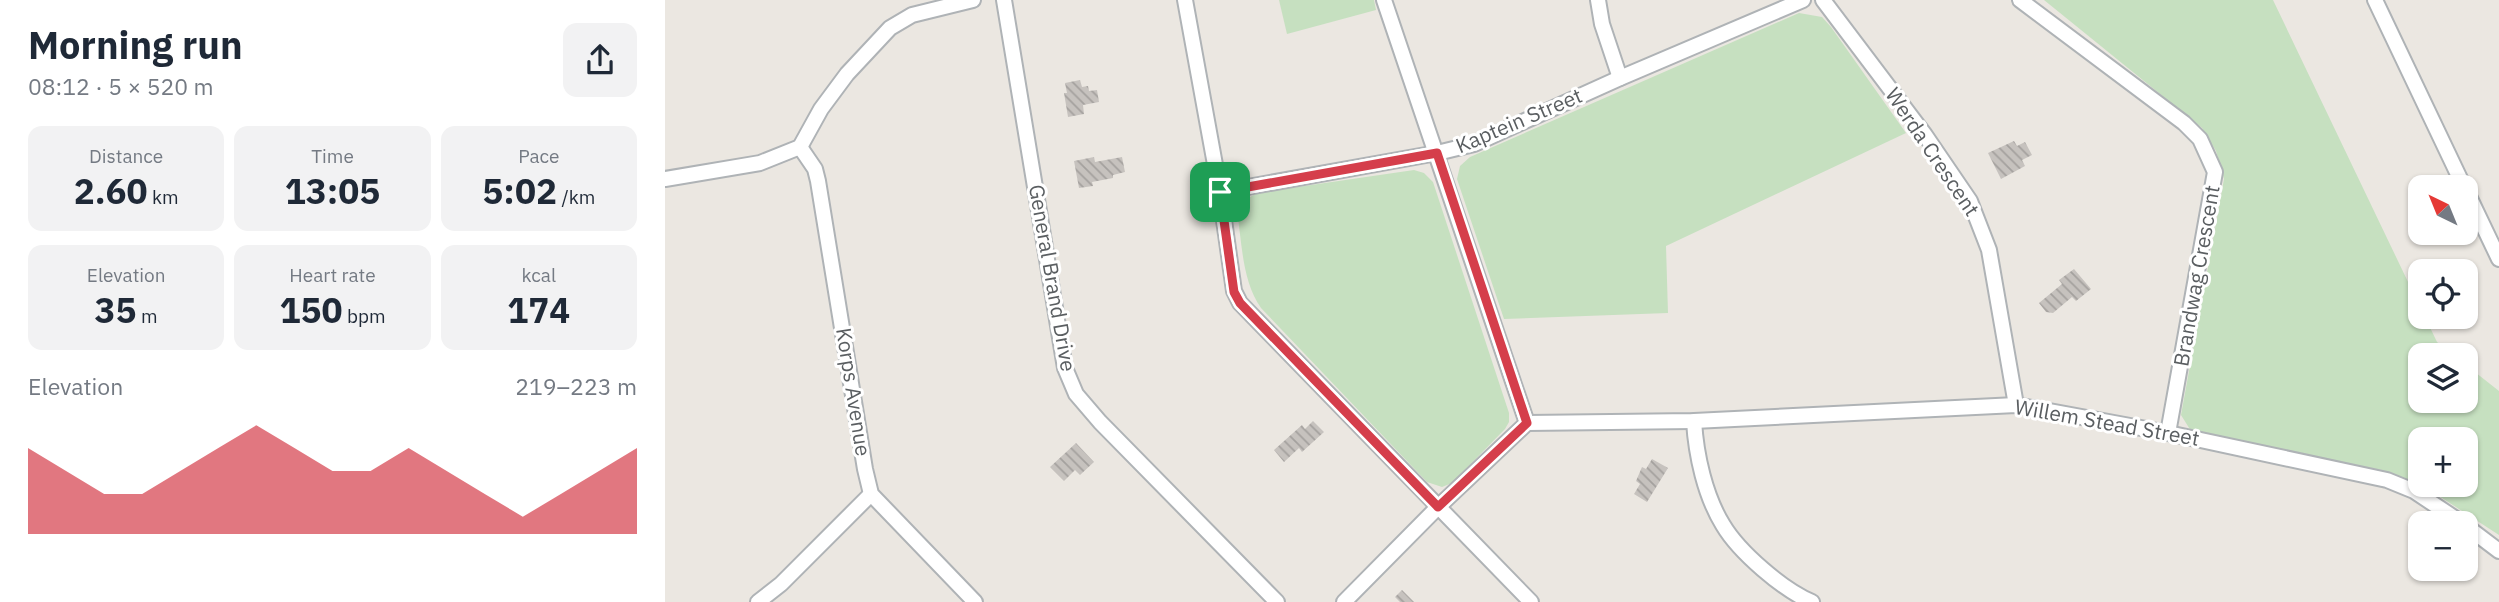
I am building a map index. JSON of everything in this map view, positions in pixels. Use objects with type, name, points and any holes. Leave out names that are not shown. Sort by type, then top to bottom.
[{"type":"street","points":[[665,179],[761,163],[800,147],[821,109],[847,74],[896,22],[912,15],[972,0]]},
{"type":"street","name":"General Brand Drive","points":[[1005,0],[1065,368],[1076,394],[1100,422],[1277,602]]},
{"type":"street","points":[[1185,0],[1220,192],[1234,292],[1240,303],[1531,602]]},
{"type":"street","points":[[1344,602],[1438,507],[1527,423],[1384,0]]},
{"type":"street","points":[[1598,0],[1602,24],[1620,78]]},
{"type":"street","name":"Kaptein Street","points":[[1220,192],[1474,144],[1803,0]]},
{"type":"street","name":"Werda Crescent","points":[[1823,0],[1926,135],[1970,201],[1989,250],[2016,405]]},
{"type":"street","name":"Brandwag Crescent","points":[[2020,0],[2184,123],[2200,139],[2215,172],[2168,433]]},
{"type":"street","points":[[2375,0],[2458,175]]},
{"type":"street","name":"Korps Avenue","points":[[800,147],[815,169],[818,181],[871,494]]},
{"type":"street","points":[[2478,216],[2499,259]]},
{"type":"street","name":"Willem Stead Street","points":[[1527,423],[1694,421],[2016,405],[2168,433],[2387,480],[2414,491],[2443,511]]},
{"type":"street","points":[[1694,421],[1695,442],[1710,496],[1723,526],[1769,575],[1799,597],[1812,602]]},
{"type":"street","points":[[758,602],[781,584],[871,494],[967,599]]},
{"type":"street","name":"Willem Stead Street","points":[[2478,535],[2499,551]]},
{"type":"green space","points":[[1279,0],[1374,0],[1376,10],[1287,34]]},
{"type":"green space","points":[[2044,0],[2273,0],[2408,282],[2408,329],[2431,329],[2438,343],[2408,343],[2408,413],[2478,413],[2478,374],[2499,391],[2499,535],[2478,521],[2478,511],[2462,511],[2440,497],[2478,497],[2478,427],[2408,427],[2408,480],[2381,470],[2191,431],[2181,415],[2224,179],[2216,151],[2202,128]]},
{"type":"green space","points":[[1799,13],[1822,17],[1831,27],[1906,133],[1666,246],[1668,313],[1504,319],[1457,179],[1460,166],[1470,157]]},
{"type":"green space","points":[[1414,170],[1424,173],[1433,182],[1509,413],[1509,422],[1505,429],[1452,483],[1442,487],[1427,482],[1261,308],[1246,274],[1237,211],[1243,201],[1257,193]]},
{"type":"building","points":[[1080,80],[1082,87],[1088,86],[1089,91],[1097,90],[1099,102],[1083,105],[1084,114],[1068,117],[1065,83]]},
{"type":"building","points":[[2014,141],[2017,146],[2025,142],[2032,155],[2022,160],[2025,166],[2001,179],[1988,153]]},
{"type":"building","points":[[1094,157],[1095,162],[1122,157],[1125,172],[1113,175],[1113,178],[1092,182],[1093,186],[1079,188],[1074,161]]},
{"type":"building","points":[[2074,269],[2091,289],[2076,301],[2072,297],[2053,313],[2046,312],[2039,303],[2062,284],[2059,280]]},
{"type":"building","points":[[1313,421],[1324,432],[1302,452],[1299,448],[1284,462],[1274,450],[1302,425],[1305,429]]},
{"type":"building","points":[[1076,443],[1094,462],[1080,475],[1075,470],[1064,481],[1050,467]]},
{"type":"building","points":[[1652,459],[1668,468],[1647,502],[1634,494],[1640,484],[1636,481],[1642,467],[1646,469]]},
{"type":"building","points":[[1402,590],[1414,602],[1400,602],[1395,597]]},
{"type":"route","points":[[1437,153],[1527,423],[1438,507],[1240,303],[1234,292],[1220,192],[1437,153]]}]
